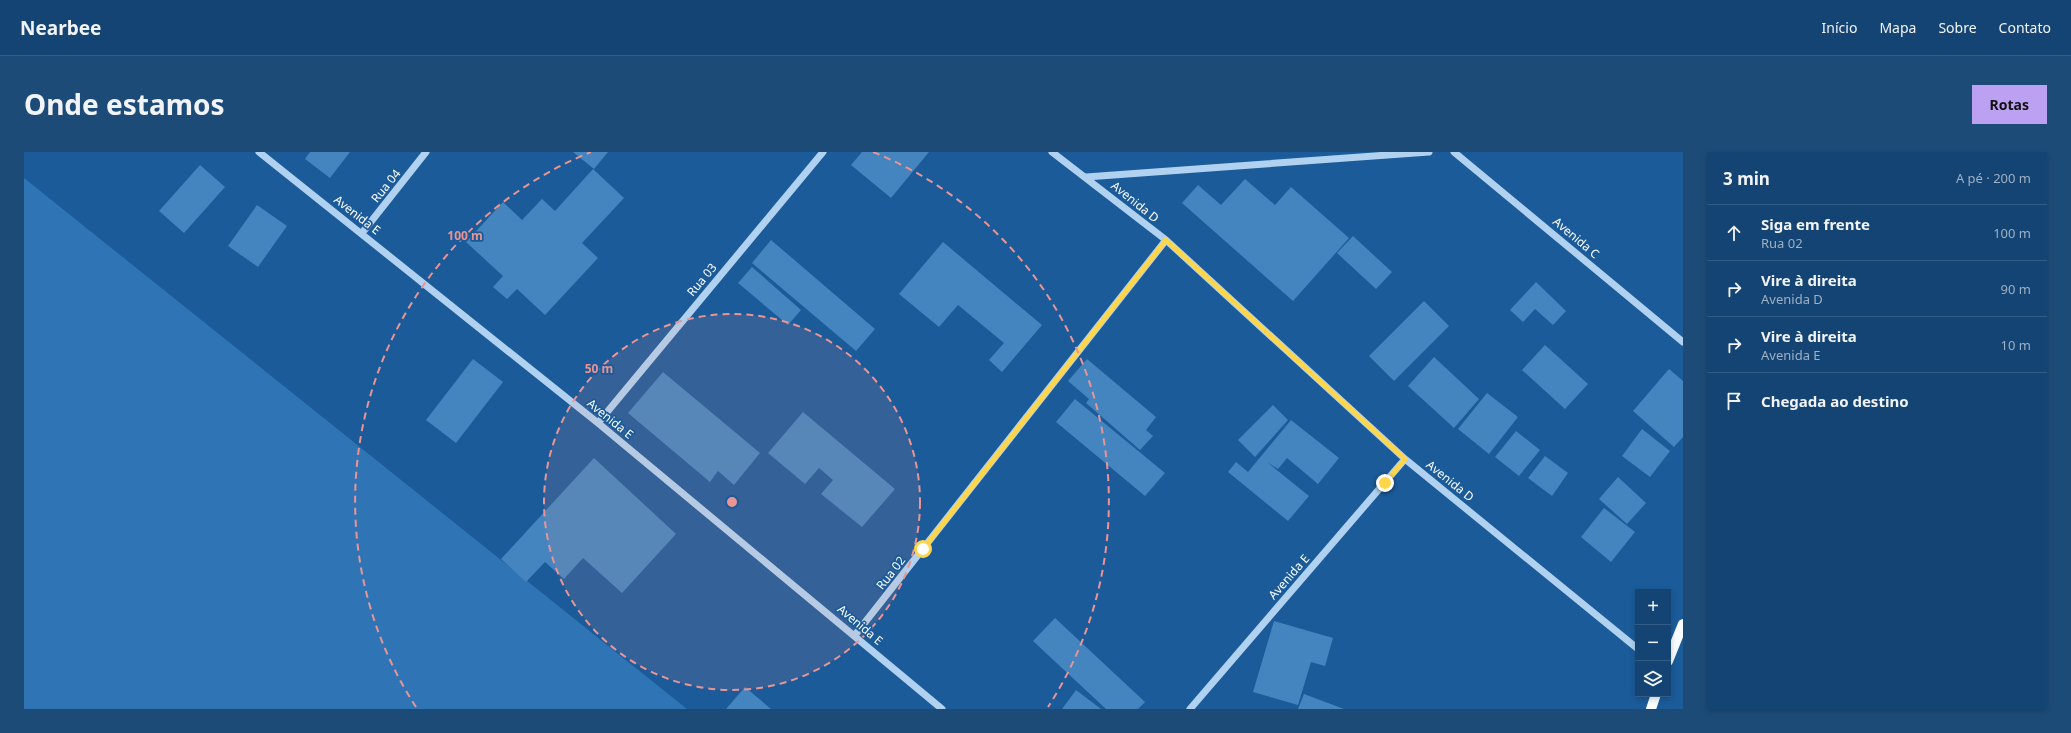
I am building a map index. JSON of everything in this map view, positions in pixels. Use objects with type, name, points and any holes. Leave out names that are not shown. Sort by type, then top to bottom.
[{"type":"main road","points":[[1671,654],[1683,624]]},
{"type":"main road","points":[[1651,709],[1655,697]]},
{"type":"street","name":"Avenida E","points":[[259,152],[598,423],[855,635],[942,709]]},
{"type":"street","name":"Rua 04","points":[[362,233],[426,152]]},
{"type":"street","name":"Rua 03","points":[[598,423],[823,152]]},
{"type":"street","name":"Avenida D","points":[[1052,152],[1166,240],[1405,459],[1635,647]]},
{"type":"street","points":[[1086,177],[1429,152]]},
{"type":"street","name":"Avenida C","points":[[1454,152],[1683,342]]},
{"type":"street","name":"Rua 02","points":[[855,635],[1166,240]]},
{"type":"street","name":"Avenida E","points":[[1190,709],[1405,459]]},
{"type":"shaded area","points":[[24,178],[687,709],[24,709]]},
{"type":"building","points":[[310,152],[350,152],[330,178],[305,159]]},
{"type":"building","points":[[573,152],[608,152],[594,169]]},
{"type":"building","points":[[862,152],[929,152],[891,198],[851,165]]},
{"type":"building","points":[[200,165],[225,187],[184,233],[159,211]]},
{"type":"building","points":[[593,169],[624,198],[582,243],[598,258],[545,315],[517,289],[507,299],[493,287],[503,276],[466,242],[503,202],[522,220],[542,199],[555,211]]},
{"type":"building","points":[[1245,179],[1275,205],[1291,187],[1349,238],[1293,301],[1182,203],[1198,185],[1221,205]]},
{"type":"building","points":[[257,205],[287,226],[258,267],[228,246]]},
{"type":"building","points":[[1353,236],[1392,272],[1376,289],[1337,253]]},
{"type":"building","points":[[771,240],[875,329],[856,351],[752,263]]},
{"type":"building","points":[[943,242],[1042,325],[1002,372],[989,360],[1004,343],[958,305],[939,327],[899,294]]},
{"type":"building","points":[[752,267],[801,310],[788,325],[738,283]]},
{"type":"building","points":[[1536,282],[1566,311],[1553,325],[1535,309],[1523,322],[1510,310]]},
{"type":"building","points":[[1424,301],[1449,326],[1394,381],[1369,356]]},
{"type":"building","points":[[1545,345],[1588,384],[1565,409],[1522,370]]},
{"type":"building","points":[[1434,357],[1479,399],[1454,428],[1408,386]]},
{"type":"building","points":[[473,359],[503,382],[456,443],[426,420]]},
{"type":"building","points":[[1087,359],[1156,417],[1146,430],[1153,436],[1140,450],[1086,403],[1089,399],[1068,381]]},
{"type":"building","points":[[1669,369],[1683,381],[1683,437],[1674,447],[1633,411]]},
{"type":"building","points":[[663,372],[760,453],[734,485],[718,471],[710,482],[628,413]]},
{"type":"building","points":[[1487,393],[1518,417],[1489,454],[1458,429]]},
{"type":"building","points":[[1075,399],[1165,473],[1145,496],[1056,422]]},
{"type":"building","points":[[1273,405],[1288,420],[1255,457],[1238,440]]},
{"type":"building","points":[[803,412],[895,489],[862,527],[821,494],[833,480],[819,468],[805,484],[768,453]]},
{"type":"building","points":[[1291,420],[1339,458],[1318,484],[1287,458],[1278,469],[1267,462],[1309,496],[1288,521],[1228,472],[1236,462],[1248,472]]},
{"type":"building","points":[[1642,429],[1670,451],[1650,477],[1622,456]]},
{"type":"building","points":[[1516,431],[1540,450],[1519,476],[1495,457]]},
{"type":"building","points":[[1545,456],[1568,473],[1552,496],[1528,478]]},
{"type":"building","points":[[594,458],[676,534],[622,593],[583,558],[564,579],[545,562],[526,582],[501,559]]},
{"type":"building","points":[[1618,477],[1646,503],[1627,524],[1599,499]]},
{"type":"building","points":[[1604,508],[1635,532],[1611,562],[1581,537]]},
{"type":"building","points":[[1055,618],[1145,702],[1138,709],[1106,709],[1033,641]]},
{"type":"building","points":[[1274,621],[1333,638],[1325,666],[1311,662],[1298,705],[1253,692]]},
{"type":"building","points":[[745,687],[771,709],[726,709]]},
{"type":"building","points":[[1076,690],[1101,709],[1062,709]]},
{"type":"building","points":[[1304,694],[1344,709],[1298,709]]},
{"type":"route","points":[[923,549],[1166,240],[1405,459],[1385,483]]}]
